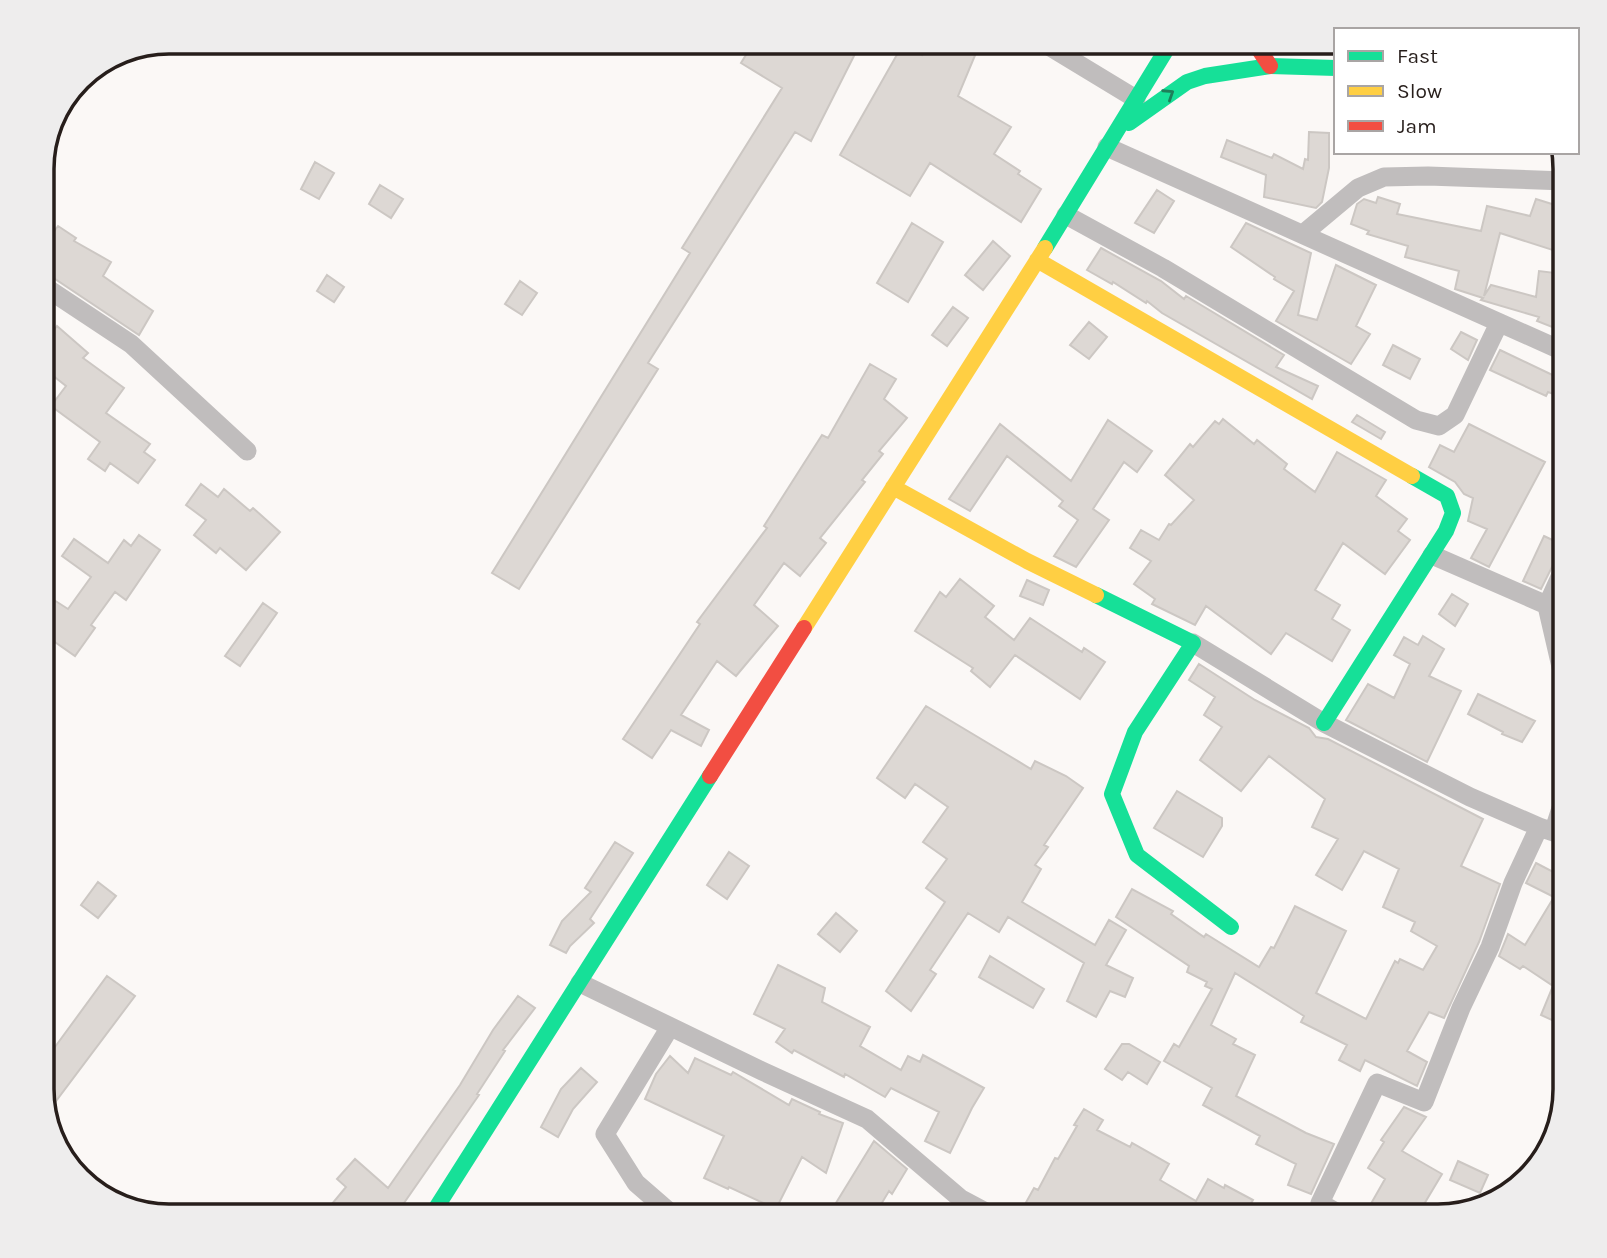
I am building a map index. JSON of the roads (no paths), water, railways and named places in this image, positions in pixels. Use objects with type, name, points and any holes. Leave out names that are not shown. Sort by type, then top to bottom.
[{"type":"street","points":[[1062,54],[1136,99]]},
{"type":"street","points":[[439,1204],[1066,215],[1164,54]]},
{"type":"street","points":[[1262,54],[1270,66]]},
{"type":"street","points":[[1111,141],[1151,106],[1187,82],[1205,76],[1270,66],[1334,68]]},
{"type":"street","points":[[1111,141],[1303,234],[1553,347]]},
{"type":"street","points":[[1303,234],[1358,188],[1384,177],[1553,181]]},
{"type":"street","points":[[1066,215],[1163,268],[1416,420],[1439,426],[1455,415],[1499,323]]},
{"type":"street","points":[[1037,260],[1447,496],[1453,513],[1447,531],[1324,723]]},
{"type":"street","points":[[54,293],[131,344],[247,451]]},
{"type":"street","points":[[893,487],[1027,561],[1193,643],[1324,723],[1470,797],[1553,831],[1513,883],[1490,947],[1461,1008],[1424,1102],[1377,1083],[1322,1204]]},
{"type":"street","points":[[1432,555],[1553,608]]},
{"type":"street","points":[[1193,643],[1135,733],[1112,794],[1137,855],[1231,927]]},
{"type":"street","points":[[580,983],[867,1119],[961,1199],[970,1204]]},
{"type":"street","points":[[660,1204],[636,1183],[605,1134],[670,1027]]}]
